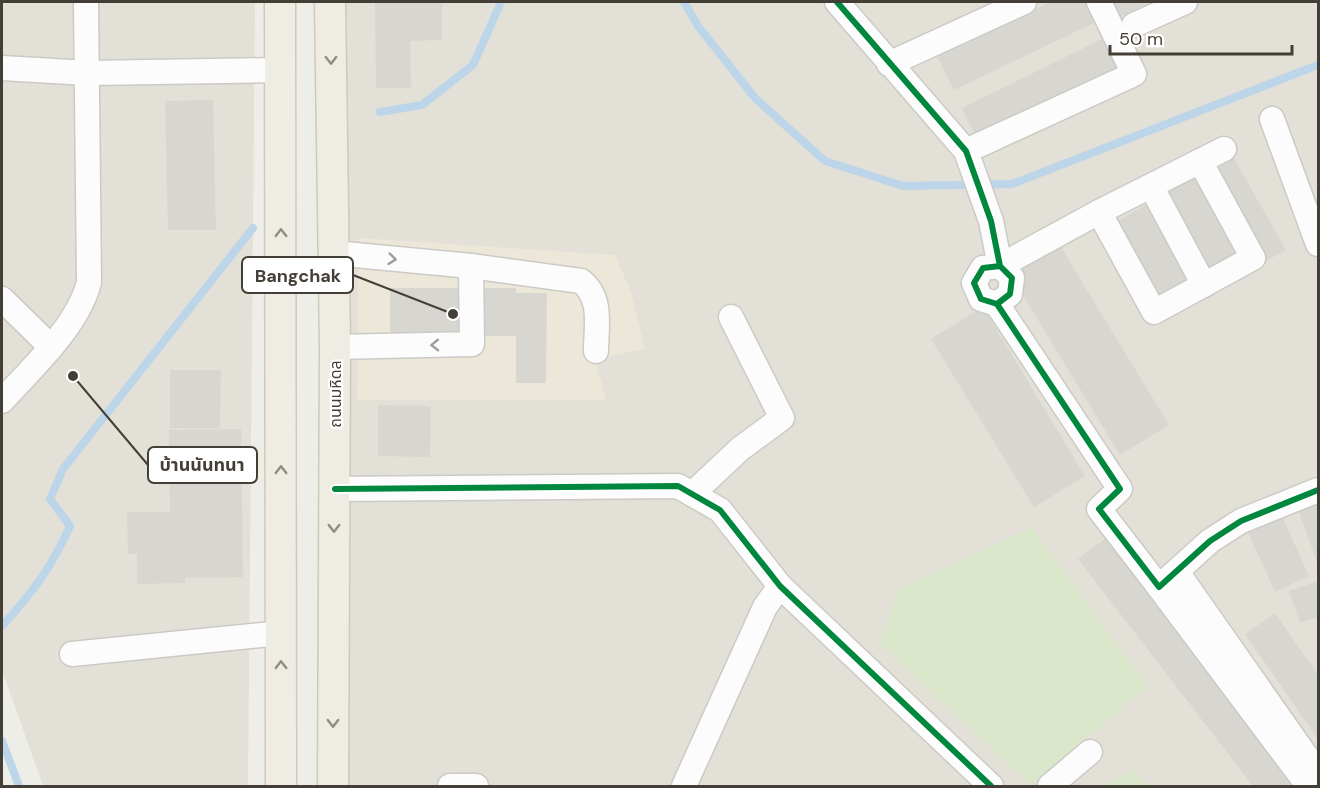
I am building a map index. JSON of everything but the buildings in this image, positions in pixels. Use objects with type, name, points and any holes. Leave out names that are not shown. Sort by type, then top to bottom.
[{"type":"main road","points":[[280,2],[282,633],[280,786]]},
{"type":"main road","name":"ถนนมหิดล","points":[[330,2],[335,347],[333,786]]},
{"type":"street","points":[[2,401],[51,347],[85,299],[89,282],[86,2]]},
{"type":"street","points":[[837,2],[968,158],[991,221],[1000,266],[1012,278],[1010,294],[997,304],[1120,489],[1099,509],[1168,579],[1312,779]]},
{"type":"street","points":[[888,64],[1023,2]]},
{"type":"street","points":[[968,158],[1134,75],[1099,2]]},
{"type":"street","points":[[1134,25],[1185,2]]},
{"type":"street","points":[[2,68],[88,73],[280,70]]},
{"type":"street","points":[[1272,120],[1318,244]]},
{"type":"street","points":[[1000,266],[1099,212],[1224,149]]},
{"type":"street","points":[[1099,212],[1154,312],[1253,258],[1200,161]]},
{"type":"street","points":[[1151,186],[1204,285]]},
{"type":"street","points":[[334,253],[471,266],[581,281],[593,294],[597,307],[596,351]]},
{"type":"street","points":[[335,347],[472,344],[471,266]]},
{"type":"street","points":[[2,299],[51,347]]},
{"type":"street","points":[[692,494],[740,449],[782,418],[731,317]]},
{"type":"street","points":[[335,489],[678,486],[720,510],[780,586],[991,786]]},
{"type":"street","points":[[1168,579],[1210,541],[1241,520],[1318,490]]},
{"type":"street","points":[[684,786],[765,607],[780,586]]},
{"type":"street","points":[[72,654],[282,633]]},
{"type":"street","points":[[1050,786],[1090,752]]},
{"type":"street","points":[[450,786],[476,786]]},
{"type":"shaded area","points":[[2,2],[255,2],[248,786],[43,786],[2,670]]},
{"type":"shaded area","points":[[341,2],[1318,2],[1318,786],[339,786]]},
{"type":"shaded area","points":[[359,238],[615,255],[631,292],[645,349],[595,359],[606,400],[357,400]]},
{"type":"green space","points":[[1032,528],[1147,686],[1031,786],[880,643],[899,589]]},
{"type":"green space","points":[[1133,769],[1149,786],[1105,786]]},
{"type":"waterway","points":[[380,112],[422,105],[473,65],[501,2]]},
{"type":"waterway","points":[[684,2],[698,26],[755,98],[825,161],[903,186],[1012,184],[1318,65]]},
{"type":"waterway","points":[[2,626],[40,579],[70,526],[50,499],[63,469],[253,228]]},
{"type":"waterway","points":[[2,741],[19,786]]},
{"type":"cycle path","points":[[837,2],[966,151],[991,221],[1000,266],[1012,278],[1010,294],[997,304],[981,299],[974,283],[983,268],[1000,266]]},
{"type":"cycle path","points":[[997,304],[1120,489],[1099,509],[1159,587],[1210,541],[1241,521],[1318,490]]},
{"type":"cycle path","points":[[335,489],[678,486],[720,510],[780,586],[991,786]]},
{"type":"place","name":"Bangchak","points":[[453,314]]},
{"type":"place","name":"บ้านนันทนา","points":[[73,376]]}]
